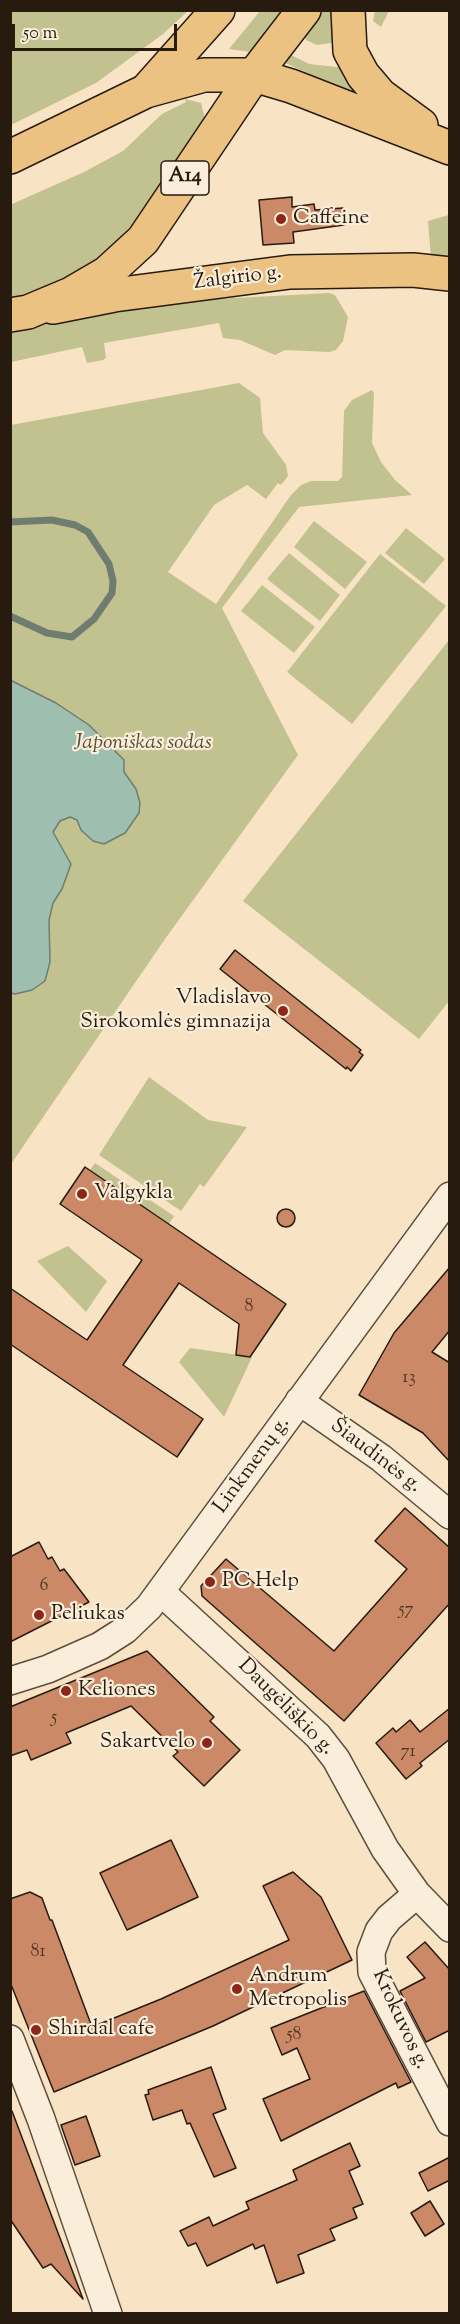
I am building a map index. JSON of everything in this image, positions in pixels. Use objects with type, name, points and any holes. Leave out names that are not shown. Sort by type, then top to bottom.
[{"type":"main road","points":[[146,91],[218,10]]},
{"type":"main road","name":"A14","points":[[19,313],[71,294],[107,273],[143,240],[254,75],[304,10]]},
{"type":"main road","points":[[348,10],[350,51],[363,75],[380,95],[450,147]]},
{"type":"main road","points":[[10,157],[146,91],[204,75],[254,75],[291,86],[450,147]]},
{"type":"main road","name":"Žalgirio g.","points":[[19,313],[114,295],[290,272],[413,270],[450,274]]},
{"type":"street","name":"Linkmenų g.","points":[[10,1681],[48,1669],[100,1646],[125,1630],[162,1593],[299,1401],[450,1196]]},
{"type":"street","name":"Šiaudinės g.","points":[[299,1401],[381,1458],[450,1515]]},
{"type":"street","name":"Daugėliškio g.","points":[[162,1593],[318,1736],[336,1759],[385,1849],[417,1894],[450,1928]]},
{"type":"street","name":"Krokuvos g.","points":[[417,1894],[389,1918],[379,1931],[371,1952],[372,1972],[450,2122]]},
{"type":"street","points":[[10,2039],[41,2119],[108,2313]]},
{"type":"green space","points":[[10,11],[188,11],[163,34],[96,83],[11,125]]},
{"type":"green space","points":[[260,11],[283,11],[251,52],[229,49]]},
{"type":"green space","points":[[320,11],[338,11],[339,42],[317,45],[306,40],[303,33]]},
{"type":"green space","points":[[375,11],[389,11],[381,27],[373,21]]},
{"type":"green space","points":[[287,53],[309,64],[337,67],[347,62],[364,99],[281,61]]},
{"type":"green space","points":[[185,99],[201,103],[205,119],[134,234],[101,262],[67,280],[11,302],[10,205],[84,172],[123,151],[162,114],[186,102]]},
{"type":"green space","points":[[449,215],[449,260],[431,258],[428,221]]},
{"type":"green space","points":[[329,293],[335,295],[348,317],[343,341],[336,350],[329,352],[285,350],[275,355],[240,340],[223,338],[219,323],[104,343],[106,358],[87,363],[82,347],[11,362],[10,331],[43,323],[161,302]]},
{"type":"green space","name":"Japoniškas sodas","points":[[239,383],[260,398],[263,433],[286,465],[288,476],[281,485],[278,483],[266,499],[247,485],[214,505],[168,572],[216,604],[291,495],[301,485],[311,481],[338,481],[342,477],[344,411],[352,400],[372,390],[374,393],[372,443],[381,462],[395,480],[412,495],[299,507],[222,608],[298,755],[165,939],[11,1164],[11,425]]},
{"type":"green space","points":[[314,521],[367,562],[345,589],[294,547]]},
{"type":"green space","points":[[406,528],[445,559],[424,584],[385,553]]},
{"type":"green space","points":[[289,553],[340,595],[320,621],[267,579]]},
{"type":"green space","points":[[380,554],[446,606],[352,724],[287,672]]},
{"type":"green space","points":[[262,585],[315,627],[294,653],[241,611]]},
{"type":"green space","points":[[449,640],[449,1001],[419,1039],[243,901]]},
{"type":"green space","points":[[149,1077],[208,1120],[247,1127],[204,1187],[200,1184],[181,1211],[99,1155]]},
{"type":"green space","points":[[95,1163],[174,1216],[169,1224],[90,1170]]},
{"type":"green space","points":[[68,1246],[107,1281],[86,1312],[37,1261]]},
{"type":"green space","points":[[190,1348],[252,1357],[224,1417],[179,1362]]},
{"type":"shaded area","points":[[10,680],[56,703],[89,725],[124,760],[124,772],[136,789],[140,803],[139,813],[125,833],[104,844],[93,841],[81,830],[77,820],[70,817],[60,821],[53,832],[71,864],[62,889],[53,903],[49,920],[50,962],[45,981],[32,990],[15,994],[10,993]]},
{"type":"building","points":[[292,197],[292,207],[314,204],[315,210],[343,208],[344,225],[293,232],[294,243],[263,245],[259,200]]},
{"type":"building","points":[[235,950],[361,1050],[359,1052],[363,1055],[351,1071],[220,969]]},
{"type":"building","points":[[85,1167],[286,1304],[250,1357],[236,1355],[239,1324],[179,1283],[123,1365],[203,1419],[177,1457],[10,1344],[10,1288],[87,1340],[142,1260],[60,1204]]},
{"type":"building","points":[[286,1209],[292,1212],[295,1218],[292,1224],[286,1227],[280,1224],[277,1218],[280,1212]]},
{"type":"building","points":[[450,1267],[450,1330],[432,1352],[450,1363],[450,1462],[423,1433],[359,1395],[394,1333]]},
{"type":"building","points":[[405,1508],[450,1548],[450,1603],[344,1721],[202,1596],[201,1586],[226,1559],[334,1651],[407,1569],[375,1541]]},
{"type":"building","points":[[39,1542],[48,1559],[52,1557],[60,1571],[64,1569],[89,1602],[10,1642],[10,1557]]},
{"type":"building","points":[[147,1651],[214,1717],[210,1721],[240,1750],[204,1786],[173,1756],[178,1752],[131,1706],[66,1733],[71,1743],[31,1760],[27,1750],[10,1756],[10,1707]]},
{"type":"building","points":[[450,1708],[450,1739],[420,1763],[422,1766],[406,1779],[376,1743],[393,1728],[396,1732],[410,1720],[420,1732]]},
{"type":"building","points":[[171,1840],[198,1897],[127,1930],[100,1873]]},
{"type":"building","name":"Andrum Metropolis","points":[[293,1872],[321,1897],[352,1960],[213,2026],[54,2092],[10,1982],[10,1899],[30,1892],[42,1898],[92,2027],[161,1999],[289,1940],[263,1886]]},
{"type":"building","points":[[425,1942],[450,1970],[450,2030],[426,2042],[400,1991],[425,1978],[407,1957]]},
{"type":"building","points":[[364,1991],[411,2082],[398,2088],[396,2083],[281,2141],[263,2099],[310,2079],[297,2048],[282,2055],[271,2028]]},
{"type":"building","points":[[211,2067],[226,2109],[213,2114],[236,2168],[214,2177],[182,2110],[153,2120],[145,2095],[149,2094],[148,2090]]},
{"type":"building","points":[[10,2111],[12,2111],[83,2299],[51,2264],[43,2268],[10,2219]]},
{"type":"building","points":[[86,2116],[100,2156],[75,2165],[61,2125]]},
{"type":"building","points":[[350,2143],[360,2166],[349,2171],[363,2204],[353,2208],[357,2218],[330,2229],[335,2240],[298,2255],[304,2273],[277,2283],[264,2245],[255,2249],[253,2244],[207,2266],[196,2243],[188,2246],[180,2231],[209,2217],[213,2226],[249,2209],[246,2202],[297,2180],[293,2170]]},
{"type":"building","points":[[450,2157],[450,2180],[428,2191],[419,2173]]},
{"type":"building","points":[[430,2201],[444,2224],[425,2236],[411,2213]]},
{"type":"waterway","points":[[10,522],[52,520],[75,525],[88,532],[109,564],[113,581],[112,593],[94,619],[72,637],[47,633],[10,616]]},
{"type":"place","name":"Caffeine","points":[[281,219]]},
{"type":"place","name":"Vladislavo Sirokomlės gimnazija","points":[[283,1011]]},
{"type":"place","name":"Valgykla","points":[[82,1194]]},
{"type":"place","name":"PC Help","points":[[210,1582]]},
{"type":"place","name":"Peliukas","points":[[39,1615]]},
{"type":"place","name":"Keliones","points":[[66,1691]]},
{"type":"place","name":"Sakartvelo","points":[[207,1743]]},
{"type":"place","name":"Andrum Metropolis","points":[[237,1989]]},
{"type":"place","name":"Shirdal cafe","points":[[36,2030]]}]
